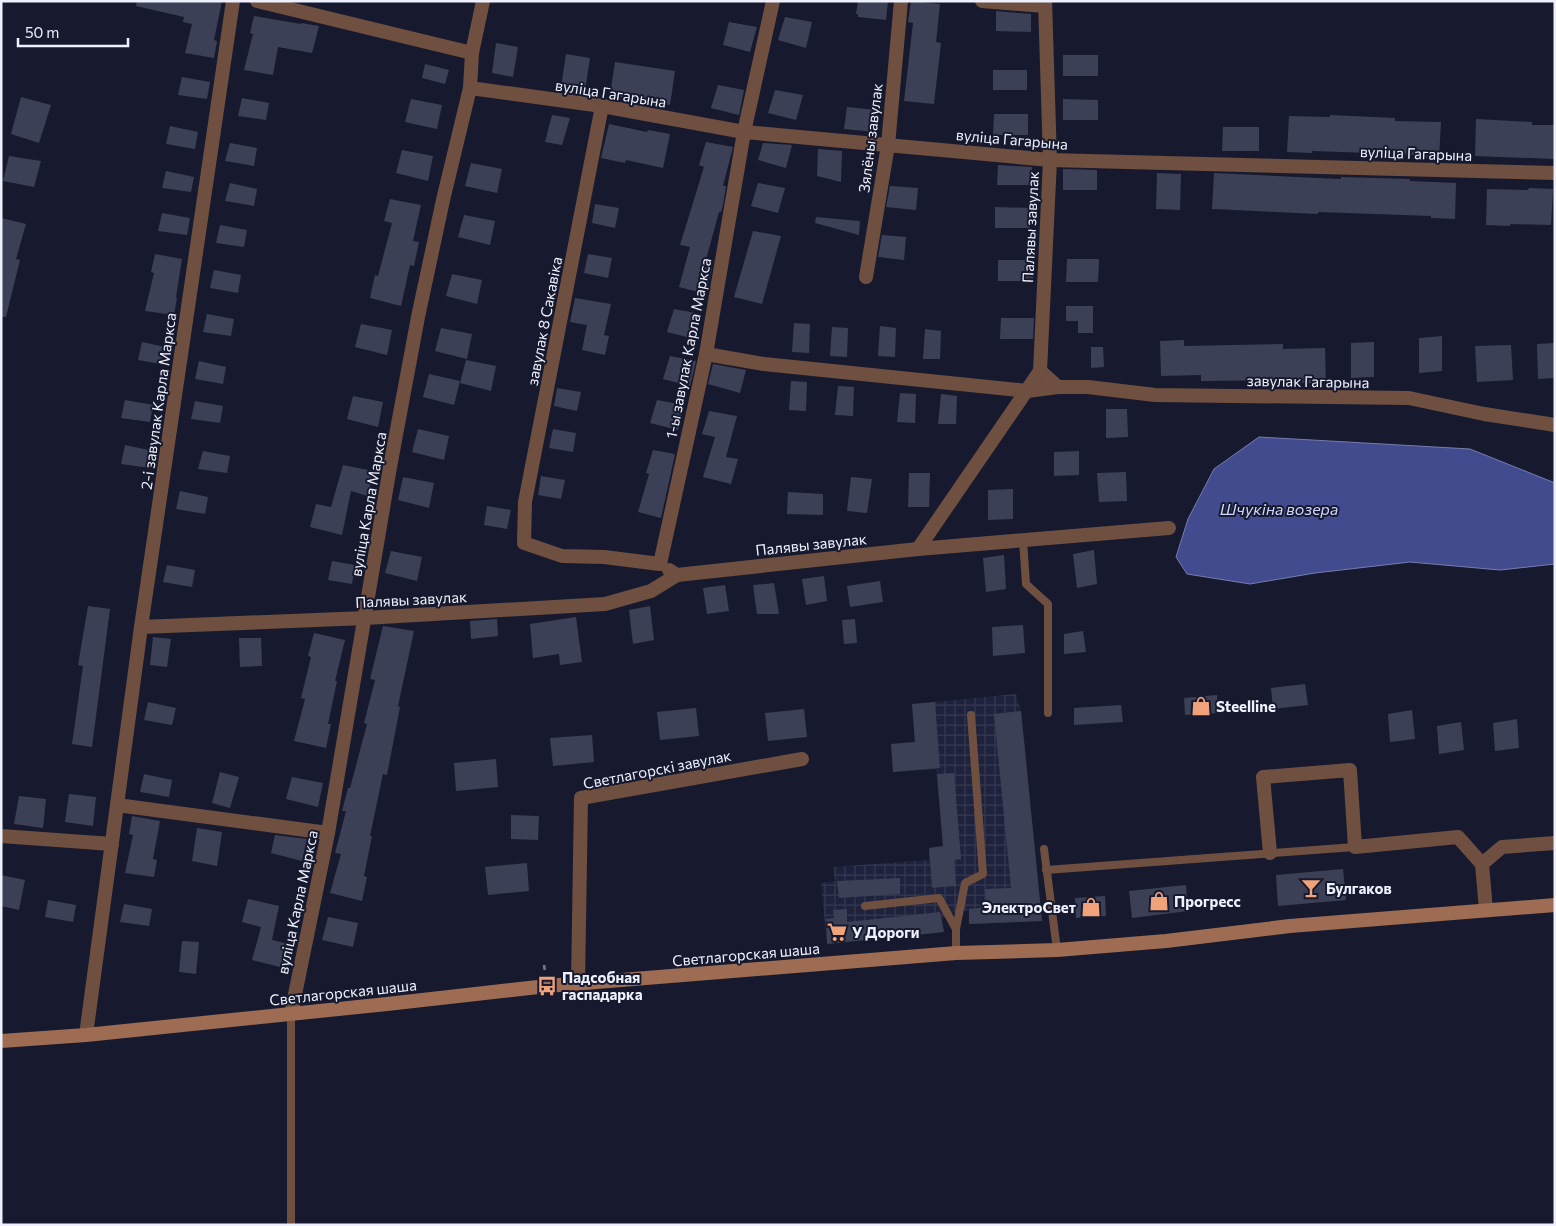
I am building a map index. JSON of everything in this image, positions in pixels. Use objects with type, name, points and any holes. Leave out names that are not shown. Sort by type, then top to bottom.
[{"type":"main road","name":"Светлагорская шаша","points":[[1,1041],[86,1035],[578,983],[956,954],[1057,950],[1166,941],[1290,926],[1555,904]]},
{"type":"street","name":"2-і завулак Карла Маркса","points":[[86,1035],[140,627],[233,1]]},
{"type":"street","points":[[257,1],[472,53]]},
{"type":"street","name":"вуліца Карла Маркса","points":[[291,1014],[328,833],[390,467],[418,317],[443,200],[470,88],[472,53],[483,1]]},
{"type":"street","name":"1-ы завулак Карла Маркса","points":[[660,564],[706,354],[744,132],[773,1]]},
{"type":"street","name":"Зялёны завулак","points":[[866,277],[888,145],[901,1]]},
{"type":"street","points":[[982,1],[1045,4]]},
{"type":"street","name":"Палявы завулак","points":[[1040,371],[1050,160],[1045,4]]},
{"type":"street","name":"вуліца Гагарына","points":[[470,88],[602,106],[744,132],[1050,160],[1555,173]]},
{"type":"street","name":"завулак 8 Сакавіка","points":[[602,106],[525,502],[524,543],[562,556],[604,557],[660,564]]},
{"type":"street","points":[[706,354],[764,364],[1027,391]]},
{"type":"street","points":[[918,549],[1040,371],[1058,386]]},
{"type":"street","name":"завулак Гагарына","points":[[1027,391],[1058,386],[1088,387],[1155,396],[1409,398],[1484,414],[1555,425]]},
{"type":"street","name":"Палявы завулак","points":[[140,627],[365,618],[604,604],[651,590],[677,575],[918,549],[1169,528]]},
{"type":"street","points":[[660,564],[677,575]]},
{"type":"street","name":"Светлагорскі завулак","points":[[578,983],[581,798],[802,759]]},
{"type":"street","points":[[1270,854],[1262,777],[1350,770],[1355,847],[1458,838],[1482,864],[1486,910]]},
{"type":"street","points":[[117,805],[328,833]]},
{"type":"street","points":[[1,836],[112,844]]},
{"type":"street","points":[[1482,864],[1502,847],[1555,843]]},
{"type":"lane","points":[[1023,540],[1026,584],[1048,604],[1048,713]]},
{"type":"lane","points":[[956,954],[956,929],[965,883],[983,874],[971,715]]},
{"type":"lane","points":[[1046,870],[1355,847]]},
{"type":"lane","points":[[1044,849],[1057,950]]},
{"type":"lane","points":[[865,906],[939,898],[956,929]]},
{"type":"lane","points":[[291,1014],[291,1225]]},
{"type":"shaded area","points":[[1016,694],[1021,711],[1042,921],[969,924],[969,911],[960,911],[942,919],[944,932],[827,944],[821,883],[835,881],[833,867],[929,860],[929,848],[943,846],[936,769],[893,772],[891,744],[915,742],[912,704]]},
{"type":"water","name":"Шчукіна возера","points":[[1259,437],[1470,449],[1555,483],[1555,564],[1500,570],[1410,562],[1315,573],[1250,584],[1187,574],[1176,557],[1188,519],[1214,469]]},
{"type":"building","points":[[137,1],[222,1],[214,40],[217,41],[214,58],[185,53],[192,24],[183,22],[184,17],[136,6]]},
{"type":"building","points":[[858,1],[888,1],[886,20],[858,17],[858,14],[856,14]]},
{"type":"building","points":[[911,1],[940,4],[936,42],[941,43],[934,104],[904,101],[913,23],[908,22]]},
{"type":"building","points":[[996,11],[1031,14],[1031,32],[996,31]]},
{"type":"building","points":[[254,16],[319,26],[312,53],[278,47],[273,75],[244,70],[253,34],[250,33]]},
{"type":"building","points":[[785,17],[812,22],[806,48],[778,40]]},
{"type":"building","points":[[729,22],[757,27],[750,52],[723,45]]},
{"type":"building","points":[[496,43],[518,47],[513,77],[492,73]]},
{"type":"building","points":[[566,54],[590,58],[585,91],[561,87]]},
{"type":"building","points":[[1063,55],[1098,55],[1098,76],[1063,76]]},
{"type":"building","points":[[615,62],[675,71],[670,105],[610,95]]},
{"type":"building","points":[[425,64],[449,70],[445,84],[422,78]]},
{"type":"building","points":[[993,70],[1027,70],[1027,90],[993,90]]},
{"type":"building","points":[[182,77],[210,82],[207,99],[178,95]]},
{"type":"building","points":[[718,85],[744,90],[739,115],[711,108]]},
{"type":"building","points":[[775,90],[803,95],[796,120],[768,113]]},
{"type":"building","points":[[21,97],[51,105],[39,143],[11,134]]},
{"type":"building","points":[[242,98],[269,103],[266,120],[238,116]]},
{"type":"building","points":[[411,99],[442,105],[437,129],[405,122]]},
{"type":"building","points":[[1063,99],[1098,100],[1098,120],[1063,120]]},
{"type":"building","points":[[847,107],[876,110],[874,132],[844,129]]},
{"type":"building","points":[[994,114],[1028,114],[1028,135],[993,135]]},
{"type":"building","points":[[552,115],[570,118],[562,145],[545,142]]},
{"type":"building","points":[[1330,115],[1395,118],[1395,121],[1441,122],[1439,158],[1415,158],[1415,155],[1370,153],[1287,152],[1289,116],[1330,117]]},
{"type":"building","points":[[1476,119],[1532,122],[1532,125],[1555,125],[1555,159],[1475,156]]},
{"type":"building","points":[[609,124],[647,132],[648,130],[670,134],[663,168],[626,160],[625,163],[601,158]]},
{"type":"building","points":[[170,126],[198,132],[195,149],[166,144]]},
{"type":"building","points":[[1223,127],[1259,127],[1259,151],[1222,151]]},
{"type":"building","points":[[706,142],[733,147],[723,186],[726,186],[723,205],[721,212],[719,212],[704,267],[712,268],[706,294],[679,287],[690,247],[680,245],[704,167],[699,165]]},
{"type":"building","points":[[230,143],[257,148],[254,166],[225,161]]},
{"type":"building","points":[[763,143],[792,145],[786,168],[758,160]]},
{"type":"building","points":[[818,149],[842,151],[841,182],[817,176]]},
{"type":"building","points":[[402,150],[433,156],[428,181],[396,173]]},
{"type":"building","points":[[9,156],[41,161],[34,187],[3,181]]},
{"type":"building","points":[[471,163],[502,169],[497,193],[465,186]]},
{"type":"building","points":[[998,165],[1032,167],[1032,185],[997,185]]},
{"type":"building","points":[[1063,169],[1097,170],[1097,190],[1063,190]]},
{"type":"building","points":[[166,171],[194,177],[191,192],[162,188]]},
{"type":"building","points":[[1157,173],[1181,174],[1180,210],[1156,209]]},
{"type":"building","points":[[1214,173],[1341,179],[1341,177],[1410,179],[1410,181],[1456,183],[1455,219],[1431,218],[1431,216],[1318,212],[1318,214],[1212,209]]},
{"type":"building","points":[[230,183],[257,189],[254,206],[225,201]]},
{"type":"building","points":[[758,183],[785,188],[778,213],[751,206]]},
{"type":"building","points":[[890,186],[918,188],[916,210],[886,207]]},
{"type":"building","points":[[1529,188],[1553,189],[1551,225],[1486,225],[1487,189],[1528,190]]},
{"type":"building","points":[[390,199],[421,205],[413,241],[419,242],[414,266],[410,265],[401,306],[370,298],[375,275],[378,276],[392,223],[384,221]]},
{"type":"building","points":[[595,204],[619,208],[615,228],[592,223]]},
{"type":"building","points":[[995,207],[1030,208],[1030,228],[995,228]]},
{"type":"building","points":[[162,213],[190,218],[187,235],[158,231]]},
{"type":"building","points":[[464,215],[495,221],[490,245],[458,237]]},
{"type":"building","points":[[816,217],[860,221],[859,235],[815,223]]},
{"type":"building","points":[[1,218],[26,224],[16,259],[20,260],[6,317],[1,317]]},
{"type":"building","points":[[220,225],[247,230],[244,247],[216,243]]},
{"type":"building","points":[[753,231],[781,236],[762,304],[734,297]]},
{"type":"building","points":[[882,235],[906,237],[904,260],[878,257]]},
{"type":"building","points":[[155,254],[182,259],[174,315],[145,311],[154,273],[151,272]]},
{"type":"building","points":[[588,254],[612,258],[608,278],[584,273]]},
{"type":"building","points":[[1067,259],[1099,259],[1098,282],[1066,282]]},
{"type":"building","points":[[998,260],[1033,260],[1033,281],[998,281]]},
{"type":"building","points":[[214,270],[241,275],[238,293],[210,288]]},
{"type":"building","points":[[452,274],[482,280],[477,304],[446,296]]},
{"type":"building","points":[[575,298],[611,304],[604,335],[609,336],[605,355],[582,350],[587,325],[570,322]]},
{"type":"building","points":[[1066,306],[1093,306],[1093,333],[1078,333],[1078,321],[1066,321]]},
{"type":"building","points":[[674,309],[701,314],[695,339],[667,332]]},
{"type":"building","points":[[207,314],[234,319],[231,336],[203,332]]},
{"type":"building","points":[[1001,318],[1034,318],[1033,339],[1000,339]]},
{"type":"building","points":[[794,323],[810,324],[809,353],[792,352]]},
{"type":"building","points":[[361,324],[392,330],[387,355],[355,347]]},
{"type":"building","points":[[880,326],[896,328],[895,357],[878,356]]},
{"type":"building","points":[[832,327],[848,328],[847,357],[830,356]]},
{"type":"building","points":[[441,328],[472,334],[467,359],[435,351]]},
{"type":"building","points":[[925,329],[941,331],[940,359],[923,359]]},
{"type":"building","points":[[1442,336],[1442,371],[1419,373],[1419,338]]},
{"type":"building","points":[[1184,340],[1184,346],[1283,344],[1283,349],[1325,348],[1326,383],[1302,383],[1302,380],[1201,381],[1201,375],[1161,376],[1160,341]]},
{"type":"building","points":[[142,342],[170,348],[166,365],[138,360]]},
{"type":"building","points":[[1374,342],[1374,377],[1351,378],[1351,343]]},
{"type":"building","points":[[1555,343],[1555,378],[1538,379],[1537,344]]},
{"type":"building","points":[[1511,345],[1513,380],[1477,382],[1475,346]]},
{"type":"building","points":[[1091,347],[1103,347],[1104,367],[1091,368]]},
{"type":"building","points":[[670,356],[696,361],[690,386],[663,379]]},
{"type":"building","points":[[466,360],[496,366],[491,391],[460,383]]},
{"type":"building","points":[[199,361],[226,367],[223,384],[195,379]]},
{"type":"building","points":[[713,364],[746,370],[740,393],[708,384]]},
{"type":"building","points":[[429,374],[460,381],[454,405],[423,397]]},
{"type":"building","points":[[791,381],[807,382],[806,411],[789,410]]},
{"type":"building","points":[[838,386],[854,387],[853,416],[835,415]]},
{"type":"building","points":[[557,388],[581,392],[577,411],[554,406]]},
{"type":"building","points":[[900,393],[916,394],[915,423],[897,422]]},
{"type":"building","points":[[941,394],[957,396],[956,424],[938,424]]},
{"type":"building","points":[[353,396],[383,402],[378,427],[347,419]]},
{"type":"building","points":[[125,400],[153,405],[150,422],[121,418]]},
{"type":"building","points":[[657,400],[684,405],[678,430],[650,423]]},
{"type":"building","points":[[195,401],[223,406],[220,423],[191,419]]},
{"type":"building","points":[[1106,409],[1127,409],[1128,437],[1106,438]]},
{"type":"building","points":[[709,411],[737,416],[726,457],[738,459],[731,484],[703,477],[715,437],[702,434]]},
{"type":"building","points":[[418,429],[449,436],[444,460],[412,452]]},
{"type":"building","points":[[553,429],[576,433],[573,452],[549,448]]},
{"type":"building","points":[[125,445],[153,451],[150,468],[121,464]]},
{"type":"building","points":[[653,450],[675,454],[661,518],[638,512],[649,474],[646,473]]},
{"type":"building","points":[[203,451],[230,456],[227,473],[198,469]]},
{"type":"building","points":[[1079,451],[1079,475],[1054,476],[1054,452]]},
{"type":"building","points":[[343,465],[373,471],[368,496],[351,491],[342,535],[310,527],[316,504],[331,507]]},
{"type":"building","points":[[1126,472],[1127,501],[1099,502],[1097,473]]},
{"type":"building","points":[[909,473],[930,473],[929,507],[908,507]]},
{"type":"building","points":[[541,476],[565,480],[561,499],[538,495]]},
{"type":"building","points":[[403,477],[434,483],[429,508],[398,500]]},
{"type":"building","points":[[851,477],[872,479],[867,513],[847,511]]},
{"type":"building","points":[[1013,489],[1013,519],[988,520],[988,490]]},
{"type":"building","points":[[180,491],[208,497],[205,514],[176,509]]},
{"type":"building","points":[[788,492],[823,494],[823,515],[787,514]]},
{"type":"building","points":[[487,506],[511,510],[507,529],[484,525]]},
{"type":"building","points":[[1094,550],[1097,584],[1077,588],[1073,554]]},
{"type":"building","points":[[391,551],[422,557],[417,581],[385,573]]},
{"type":"building","points":[[1004,555],[1006,589],[986,592],[983,558]]},
{"type":"building","points":[[332,561],[355,565],[352,584],[328,580]]},
{"type":"building","points":[[167,565],[195,570],[192,587],[163,582]]},
{"type":"building","points":[[824,576],[827,601],[806,605],[802,579]]},
{"type":"building","points":[[880,581],[883,602],[850,607],[847,586]]},
{"type":"building","points":[[774,583],[779,614],[757,614],[753,585]]},
{"type":"building","points":[[725,585],[729,611],[707,614],[703,588]]},
{"type":"building","points":[[88,606],[110,609],[92,747],[72,744],[83,666],[78,665]]},
{"type":"building","points":[[650,606],[654,640],[633,644],[629,610]]},
{"type":"building","points":[[576,617],[582,662],[560,665],[559,654],[533,658],[530,624]]},
{"type":"building","points":[[497,619],[498,636],[471,639],[470,621]]},
{"type":"building","points":[[855,619],[857,643],[844,644],[842,620]]},
{"type":"building","points":[[1023,625],[1025,653],[993,656],[992,627]]},
{"type":"building","points":[[383,626],[414,631],[398,706],[400,707],[387,775],[383,774],[370,836],[372,836],[364,876],[367,877],[362,901],[330,893],[341,854],[335,853],[346,811],[342,811],[367,724],[364,723],[375,680],[370,679]]},
{"type":"building","points":[[1083,631],[1086,652],[1064,654],[1064,634]]},
{"type":"building","points":[[314,633],[345,640],[335,681],[337,681],[328,724],[331,724],[326,748],[294,741],[305,699],[301,698],[311,657],[308,656]]},
{"type":"building","points":[[153,637],[171,639],[167,667],[150,665]]},
{"type":"building","points":[[239,638],[261,638],[262,666],[240,667]]},
{"type":"building","points":[[1305,684],[1308,705],[1273,709],[1271,688]]},
{"type":"building","points":[[1217,695],[1218,713],[1185,715],[1184,698]]},
{"type":"building","points":[[148,702],[176,708],[172,725],[144,720]]},
{"type":"building","points":[[935,702],[940,768],[893,772],[891,744],[915,742],[912,704]]},
{"type":"building","points":[[1121,705],[1123,722],[1074,725],[1074,708]]},
{"type":"building","points":[[696,708],[699,736],[660,740],[657,712]]},
{"type":"building","points":[[804,709],[807,737],[768,741],[765,713]]},
{"type":"building","points":[[1412,710],[1415,739],[1390,742],[1388,714]]},
{"type":"building","points":[[1021,711],[1042,921],[969,924],[969,909],[986,907],[985,889],[1011,888],[994,714]]},
{"type":"building","points":[[1517,719],[1519,748],[1495,751],[1493,723]]},
{"type":"building","points":[[1461,722],[1464,750],[1439,754],[1437,726]]},
{"type":"building","points":[[592,735],[594,762],[553,766],[550,738]]},
{"type":"building","points":[[496,759],[498,787],[456,791],[454,763]]},
{"type":"building","points":[[220,772],[239,777],[230,808],[212,803]]},
{"type":"building","points":[[954,773],[961,859],[954,860],[956,886],[932,888],[929,848],[943,846],[937,774]]},
{"type":"building","points":[[144,774],[172,780],[169,797],[140,792]]},
{"type":"building","points":[[292,777],[323,783],[318,807],[286,799]]},
{"type":"building","points":[[69,794],[96,797],[93,826],[65,822]]},
{"type":"building","points":[[19,796],[46,799],[43,828],[14,824]]},
{"type":"building","points":[[511,815],[539,816],[538,840],[511,839]]},
{"type":"building","points":[[132,816],[160,821],[153,859],[157,860],[154,877],[125,873],[133,835],[129,834]]},
{"type":"building","points":[[197,828],[222,832],[217,866],[192,861]]},
{"type":"building","points":[[275,835],[307,839],[302,861],[271,853]]},
{"type":"building","points":[[527,863],[529,891],[488,895],[485,867]]},
{"type":"building","name":"Булгаков","points":[[1343,869],[1346,900],[1278,906],[1276,875]]},
{"type":"building","points":[[1,875],[25,880],[19,910],[1,906]]},
{"type":"building","points":[[900,878],[900,894],[839,898],[837,881]]},
{"type":"building","name":"Прогресс","points":[[1186,885],[1188,911],[1132,918],[1129,891]]},
{"type":"building","name":"ЭлектроСвет","points":[[1105,896],[1106,916],[1076,918],[1075,898]]},
{"type":"building","points":[[248,899],[279,906],[272,940],[289,944],[284,968],[252,960],[261,927],[242,922]]},
{"type":"building","points":[[48,900],[76,905],[73,922],[45,917]]},
{"type":"building","points":[[124,904],[152,909],[149,926],[120,922]]},
{"type":"building","points":[[847,909],[847,922],[940,912],[944,932],[827,944],[826,919],[834,918],[833,910]]},
{"type":"building","points":[[328,917],[358,923],[353,947],[322,940]]},
{"type":"building","points":[[182,941],[199,942],[196,974],[179,972]]},
{"type":"place","name":"Steelline","points":[[1201,706]]},
{"type":"place","name":"Булгаков","points":[[1311,888]]},
{"type":"place","name":"Прогресс","points":[[1159,901]]},
{"type":"place","name":"ЭлектроСвет","points":[[1091,907]]},
{"type":"place","name":"У Дороги","points":[[837,932]]},
{"type":"place","name":"Падсобная гаспадарка","points":[[547,986]]}]
